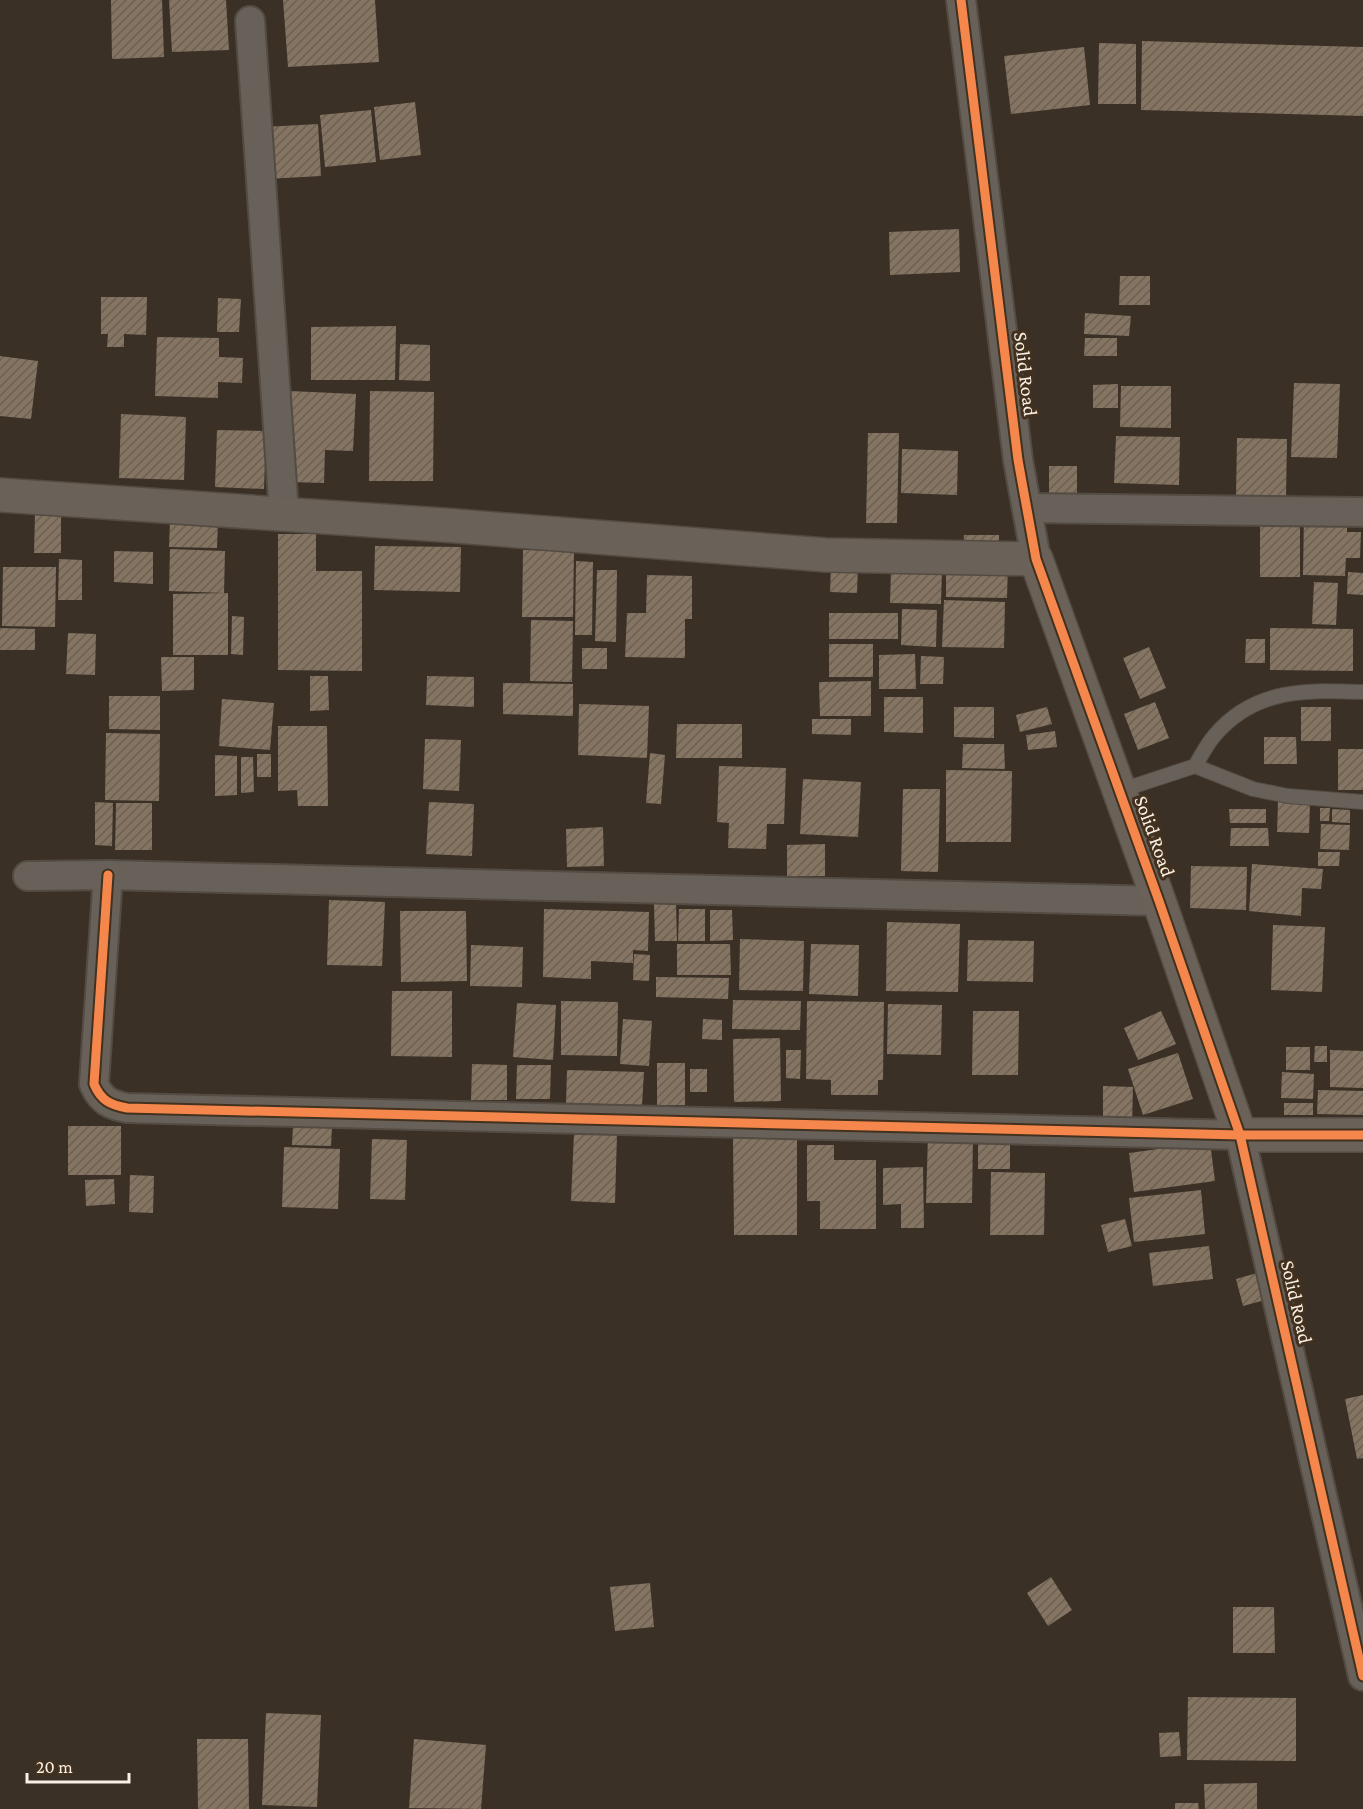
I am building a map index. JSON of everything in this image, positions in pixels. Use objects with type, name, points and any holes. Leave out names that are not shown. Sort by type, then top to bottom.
[{"type":"street","name":"Solid Road","points":[[961,0],[1018,460],[1036,559],[1240,1135],[1363,1676]]},
{"type":"street","points":[[250,21],[284,514]]},
{"type":"street","points":[[0,495],[625,538],[826,555],[1036,559]]},
{"type":"street","points":[[1027,508],[1363,512]]},
{"type":"street","points":[[108,875],[94,1084],[104,1101],[114,1106],[1240,1135],[1363,1135]]},
{"type":"street","points":[[28,876],[108,875],[1159,902]]},
{"type":"lane","points":[[1195,766],[1214,735],[1245,708],[1279,695],[1326,691],[1363,692]]},
{"type":"lane","points":[[1119,791],[1195,766],[1253,789],[1288,796],[1363,802]]},
{"type":"building","points":[[111,0],[162,0],[164,57],[112,59]]},
{"type":"building","points":[[169,0],[226,0],[229,50],[172,52]]},
{"type":"building","points":[[283,0],[375,0],[379,62],[288,67]]},
{"type":"building","points":[[1142,41],[1363,47],[1363,116],[1141,110]]},
{"type":"building","points":[[1099,43],[1136,44],[1136,104],[1098,104]]},
{"type":"building","points":[[1084,47],[1090,105],[1011,114],[1004,56]]},
{"type":"building","points":[[415,102],[421,155],[380,160],[374,107]]},
{"type":"building","points":[[371,110],[376,162],[325,167],[320,115]]},
{"type":"building","points":[[318,124],[321,176],[267,179],[264,127]]},
{"type":"building","points":[[959,229],[960,272],[890,275],[889,232]]},
{"type":"building","points":[[1120,276],[1150,276],[1150,305],[1119,305]]},
{"type":"building","points":[[101,297],[147,297],[146,335],[124,334],[124,347],[107,347],[108,334],[101,334]]},
{"type":"building","points":[[218,298],[241,299],[239,332],[217,332]]},
{"type":"building","points":[[1085,313],[1131,316],[1129,336],[1084,334]]},
{"type":"building","points":[[396,326],[395,380],[311,380],[311,327]]},
{"type":"building","points":[[157,337],[219,338],[219,357],[243,358],[242,383],[218,382],[218,398],[155,396]]},
{"type":"building","points":[[1085,338],[1117,338],[1117,356],[1084,356]]},
{"type":"building","points":[[400,344],[430,345],[430,381],[399,380]]},
{"type":"building","points":[[0,356],[38,361],[31,419],[0,416]]},
{"type":"building","points":[[1294,383],[1340,384],[1337,458],[1291,457]]},
{"type":"building","points":[[1118,384],[1118,408],[1093,408],[1093,385]]},
{"type":"building","points":[[1121,386],[1171,386],[1171,428],[1120,427]]},
{"type":"building","points":[[290,391],[356,394],[353,451],[325,450],[324,483],[290,482],[288,449]]},
{"type":"building","points":[[370,391],[434,392],[433,481],[369,481]]},
{"type":"building","points":[[121,414],[186,417],[184,480],[119,478]]},
{"type":"building","points":[[217,430],[266,431],[264,489],[215,487]]},
{"type":"building","points":[[868,433],[899,433],[897,523],[866,523]]},
{"type":"building","points":[[1116,436],[1180,437],[1179,485],[1114,483]]},
{"type":"building","points":[[1237,438],[1287,439],[1286,497],[1236,496]]},
{"type":"building","points":[[902,449],[958,451],[957,495],[901,493]]},
{"type":"building","points":[[1049,466],[1077,466],[1077,496],[1049,496]]},
{"type":"building","points":[[1304,512],[1347,512],[1347,532],[1361,532],[1360,558],[1346,558],[1345,576],[1303,575]]},
{"type":"building","points":[[35,515],[61,516],[61,553],[34,553]]},
{"type":"building","points":[[1260,519],[1300,519],[1300,577],[1260,577]]},
{"type":"building","points":[[170,521],[218,522],[217,548],[169,547]]},
{"type":"building","points":[[278,534],[316,534],[316,571],[362,571],[362,671],[278,670]]},
{"type":"building","points":[[964,535],[999,535],[999,553],[963,553]]},
{"type":"building","points":[[375,546],[461,547],[460,592],[374,590]]},
{"type":"building","points":[[170,549],[225,551],[224,593],[169,591]]},
{"type":"building","points":[[523,550],[574,551],[573,617],[522,617]]},
{"type":"building","points":[[114,551],[153,552],[153,584],[114,582]]},
{"type":"building","points":[[59,559],[82,560],[82,600],[58,600]]},
{"type":"building","points":[[576,561],[593,562],[592,635],[575,635]]},
{"type":"building","points":[[946,563],[1008,564],[1007,598],[946,597]]},
{"type":"building","points":[[831,565],[858,566],[857,593],[830,592]]},
{"type":"building","points":[[3,567],[56,567],[55,627],[2,626]]},
{"type":"building","points":[[597,570],[617,570],[616,642],[595,641]]},
{"type":"building","points":[[891,570],[942,571],[941,604],[890,603]]},
{"type":"building","points":[[1348,572],[1363,573],[1363,595],[1347,594]]},
{"type":"building","points":[[647,575],[692,576],[692,619],[685,619],[685,658],[625,657],[627,613],[646,613]]},
{"type":"building","points":[[1314,582],[1338,583],[1336,625],[1312,624]]},
{"type":"building","points":[[228,593],[228,655],[173,655],[173,594]]},
{"type":"building","points":[[944,600],[1005,602],[1004,648],[942,647]]},
{"type":"building","points":[[902,609],[937,610],[936,647],[901,645]]},
{"type":"building","points":[[829,613],[898,613],[898,639],[829,639]]},
{"type":"building","points":[[232,616],[244,617],[243,655],[231,654]]},
{"type":"building","points":[[531,620],[573,621],[572,682],[530,681]]},
{"type":"building","points":[[0,628],[35,629],[35,650],[0,650]]},
{"type":"building","points":[[1270,628],[1353,629],[1353,671],[1270,670]]},
{"type":"building","points":[[68,633],[96,634],[95,675],[66,674]]},
{"type":"building","points":[[1246,639],[1265,639],[1265,663],[1245,663]]},
{"type":"building","points":[[829,644],[873,644],[873,677],[829,677]]},
{"type":"building","points":[[1149,647],[1166,688],[1140,699],[1123,658]]},
{"type":"building","points":[[582,648],[607,648],[607,669],[582,669]]},
{"type":"building","points":[[915,654],[916,689],[879,689],[879,655]]},
{"type":"building","points":[[921,656],[944,657],[943,684],[920,684]]},
{"type":"building","points":[[161,657],[194,657],[194,690],[162,691]]},
{"type":"building","points":[[310,676],[328,676],[329,710],[310,711]]},
{"type":"building","points":[[427,676],[474,677],[474,707],[426,705]]},
{"type":"building","points":[[871,681],[871,716],[820,716],[819,682]]},
{"type":"building","points":[[503,683],[573,684],[573,716],[503,714]]},
{"type":"building","points":[[109,696],[160,696],[160,730],[109,729]]},
{"type":"building","points":[[884,697],[923,697],[923,733],[884,732]]},
{"type":"building","points":[[222,699],[274,703],[270,750],[219,746]]},
{"type":"building","points":[[1155,702],[1169,738],[1138,750],[1124,714]]},
{"type":"building","points":[[579,704],[649,706],[647,758],[578,755]]},
{"type":"building","points":[[954,707],[994,707],[994,738],[954,737]]},
{"type":"building","points":[[1047,707],[1052,724],[1020,732],[1016,715]]},
{"type":"building","points":[[1301,707],[1331,707],[1331,741],[1301,741]]},
{"type":"building","points":[[812,719],[851,719],[851,735],[812,734]]},
{"type":"building","points":[[677,724],[742,724],[742,758],[676,758]]},
{"type":"building","points":[[278,726],[327,726],[328,806],[298,806],[297,790],[278,791]]},
{"type":"building","points":[[1055,731],[1057,747],[1028,750],[1026,735]]},
{"type":"building","points":[[106,733],[160,734],[159,801],[105,800]]},
{"type":"building","points":[[1264,737],[1296,737],[1297,764],[1264,764]]},
{"type":"building","points":[[425,739],[461,740],[459,791],[423,789]]},
{"type":"building","points":[[963,744],[1004,744],[1005,769],[962,768]]},
{"type":"building","points":[[1338,749],[1363,749],[1363,790],[1338,790]]},
{"type":"building","points":[[650,753],[665,755],[661,804],[646,803]]},
{"type":"building","points":[[257,754],[271,754],[271,777],[257,777]]},
{"type":"building","points":[[215,755],[237,756],[237,795],[215,796]]},
{"type":"building","points":[[241,757],[253,757],[254,792],[241,793]]},
{"type":"building","points":[[719,766],[786,768],[784,824],[767,824],[766,849],[728,848],[729,823],[717,822]]},
{"type":"building","points":[[946,770],[1012,771],[1011,842],[946,842]]},
{"type":"building","points":[[803,779],[861,782],[858,837],[800,834]]},
{"type":"building","points":[[903,789],[940,789],[938,872],[901,871]]},
{"type":"building","points":[[95,802],[113,803],[112,846],[95,845]]},
{"type":"building","points":[[429,802],[474,804],[472,856],[426,854]]},
{"type":"building","points":[[1278,802],[1310,803],[1309,833],[1277,832]]},
{"type":"building","points":[[116,803],[152,803],[152,850],[115,850]]},
{"type":"building","points":[[1320,808],[1330,808],[1329,821],[1320,821]]},
{"type":"building","points":[[1229,809],[1266,809],[1266,823],[1230,823]]},
{"type":"building","points":[[1332,809],[1350,810],[1350,823],[1332,822]]},
{"type":"building","points":[[1321,824],[1350,825],[1349,850],[1320,849]]},
{"type":"building","points":[[603,827],[604,866],[567,867],[566,829]]},
{"type":"building","points":[[1231,828],[1268,828],[1269,846],[1230,846]]},
{"type":"building","points":[[825,844],[825,876],[787,876],[787,845]]},
{"type":"building","points":[[1318,852],[1340,852],[1339,866],[1318,866]]},
{"type":"building","points":[[1252,864],[1323,869],[1321,889],[1302,888],[1301,916],[1249,911]]},
{"type":"building","points":[[1191,866],[1247,867],[1246,910],[1190,908]]},
{"type":"building","points":[[329,900],[385,902],[382,966],[327,965]]},
{"type":"building","points":[[676,903],[677,941],[655,941],[654,904]]},
{"type":"building","points":[[544,909],[649,912],[648,951],[633,950],[633,963],[591,961],[591,979],[543,977]]},
{"type":"building","points":[[679,909],[705,909],[705,941],[678,941]]},
{"type":"building","points":[[710,910],[732,910],[733,940],[710,941]]},
{"type":"building","points":[[400,911],[466,911],[467,981],[401,982]]},
{"type":"building","points":[[887,922],[960,924],[958,992],[886,991]]},
{"type":"building","points":[[1273,925],[1325,927],[1322,992],[1271,990]]},
{"type":"building","points":[[740,939],[804,941],[803,991],[739,990]]},
{"type":"building","points":[[968,940],[1034,941],[1033,982],[967,981]]},
{"type":"building","points":[[677,944],[730,944],[731,975],[677,975]]},
{"type":"building","points":[[811,944],[859,945],[858,996],[809,994]]},
{"type":"building","points":[[471,945],[523,947],[522,987],[470,986]]},
{"type":"building","points":[[634,954],[650,955],[649,981],[633,980]]},
{"type":"building","points":[[656,977],[729,978],[728,999],[656,997]]},
{"type":"building","points":[[392,991],[452,991],[452,1057],[391,1056]]},
{"type":"building","points":[[733,1000],[801,1001],[800,1030],[732,1029]]},
{"type":"building","points":[[561,1001],[618,1002],[617,1056],[561,1055]]},
{"type":"building","points":[[807,1001],[884,1002],[883,1080],[878,1080],[878,1095],[831,1095],[831,1080],[806,1079]]},
{"type":"building","points":[[517,1003],[556,1005],[553,1060],[513,1057]]},
{"type":"building","points":[[888,1004],[942,1005],[941,1055],[887,1054]]},
{"type":"building","points":[[973,1011],[1019,1011],[1018,1075],[972,1075]]},
{"type":"building","points":[[1161,1011],[1176,1044],[1138,1060],[1124,1028]]},
{"type":"building","points":[[623,1019],[652,1021],[649,1066],[620,1064]]},
{"type":"building","points":[[703,1019],[722,1020],[722,1040],[702,1039]]},
{"type":"building","points":[[780,1038],[781,1101],[734,1102],[733,1039]]},
{"type":"building","points":[[1315,1046],[1327,1046],[1327,1062],[1314,1062]]},
{"type":"building","points":[[1286,1047],[1310,1047],[1310,1070],[1286,1070]]},
{"type":"building","points":[[786,1050],[801,1050],[800,1079],[786,1078]]},
{"type":"building","points":[[1330,1050],[1363,1051],[1363,1088],[1330,1087]]},
{"type":"building","points":[[1178,1053],[1193,1099],[1143,1115],[1128,1069]]},
{"type":"building","points":[[657,1063],[685,1063],[685,1105],[657,1105]]},
{"type":"building","points":[[472,1064],[507,1065],[507,1100],[471,1100]]},
{"type":"building","points":[[517,1065],[551,1065],[550,1099],[516,1099]]},
{"type":"building","points":[[690,1069],[707,1069],[707,1092],[690,1092]]},
{"type":"building","points":[[567,1070],[644,1072],[642,1105],[566,1103]]},
{"type":"building","points":[[1282,1072],[1314,1074],[1313,1099],[1281,1098]]},
{"type":"building","points":[[1103,1086],[1133,1087],[1132,1125],[1103,1125]]},
{"type":"building","points":[[1318,1090],[1363,1091],[1363,1115],[1317,1114]]},
{"type":"building","points":[[1284,1103],[1313,1103],[1313,1115],[1284,1115]]},
{"type":"building","points":[[293,1125],[332,1127],[331,1146],[292,1145]]},
{"type":"building","points":[[68,1126],[121,1126],[121,1175],[68,1175]]},
{"type":"building","points":[[574,1133],[617,1134],[615,1203],[571,1201]]},
{"type":"building","points":[[928,1135],[973,1135],[972,1203],[926,1203]]},
{"type":"building","points":[[733,1136],[797,1136],[797,1235],[734,1235]]},
{"type":"building","points":[[978,1138],[1010,1138],[1010,1169],[978,1169]]},
{"type":"building","points":[[372,1139],[407,1140],[405,1200],[370,1199]]},
{"type":"building","points":[[1210,1142],[1215,1181],[1134,1192],[1129,1153]]},
{"type":"building","points":[[807,1145],[834,1145],[834,1160],[876,1160],[876,1229],[820,1229],[820,1201],[807,1201]]},
{"type":"building","points":[[284,1147],[340,1149],[338,1209],[282,1207]]},
{"type":"building","points":[[923,1167],[924,1228],[901,1228],[901,1204],[883,1205],[883,1168]]},
{"type":"building","points":[[991,1172],[1045,1173],[1044,1235],[990,1235]]},
{"type":"building","points":[[130,1175],[154,1176],[153,1213],[129,1212]]},
{"type":"building","points":[[114,1179],[115,1204],[86,1206],[85,1180]]},
{"type":"building","points":[[1201,1190],[1205,1234],[1134,1242],[1129,1198]]},
{"type":"building","points":[[1125,1219],[1132,1246],[1108,1252],[1101,1225]]},
{"type":"building","points":[[1209,1246],[1213,1279],[1153,1286],[1149,1253]]},
{"type":"building","points":[[1257,1273],[1265,1300],[1243,1306],[1236,1279]]},
{"type":"building","points":[[1363,1395],[1363,1458],[1357,1459],[1345,1399]]},
{"type":"building","points":[[1051,1577],[1072,1610],[1048,1626],[1027,1593]]},
{"type":"building","points":[[650,1583],[654,1627],[615,1631],[610,1587]]},
{"type":"building","points":[[1233,1607],[1274,1607],[1275,1653],[1233,1653]]},
{"type":"building","points":[[1188,1697],[1296,1698],[1296,1761],[1187,1760]]},
{"type":"building","points":[[266,1713],[321,1715],[317,1807],[262,1805]]},
{"type":"building","points":[[1179,1732],[1181,1756],[1160,1757],[1159,1733]]},
{"type":"building","points":[[197,1739],[248,1739],[249,1809],[198,1809]]},
{"type":"building","points":[[414,1739],[486,1745],[481,1809],[409,1808]]},
{"type":"building","points":[[1257,1783],[1257,1809],[1205,1809],[1204,1784]]},
{"type":"building","points":[[1175,1803],[1198,1803],[1199,1809],[1175,1809]]},
{"type":"cycle path","points":[[961,0],[1018,460],[1036,559],[1240,1135],[1363,1676]]},
{"type":"cycle path","points":[[108,875],[94,1084],[107,1101],[127,1108],[1240,1135],[1363,1135]]}]
